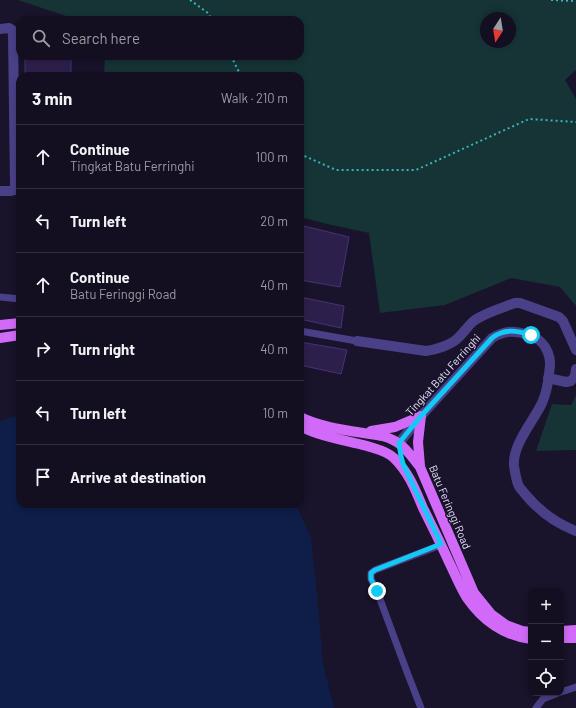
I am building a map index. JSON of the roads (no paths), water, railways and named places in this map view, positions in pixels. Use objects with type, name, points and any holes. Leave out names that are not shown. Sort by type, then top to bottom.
[{"type":"main road","points":[[0,325],[16,323]]},
{"type":"main road","points":[[0,338],[16,336]]},
{"type":"main road","points":[[364,432],[395,427],[421,416],[418,442],[420,467]]},
{"type":"main road","name":"Batu Feringgi Road","points":[[304,419],[328,426],[391,438],[399,443],[420,467],[474,593],[491,614],[506,625],[528,632]]},
{"type":"main road","name":"Batu Feringgi Road","points":[[304,428],[326,436],[379,450],[393,458],[409,476],[467,597],[486,620],[504,632],[520,638],[528,639]]},
{"type":"main road","points":[[356,443],[379,445],[399,443],[403,464],[409,476]]},
{"type":"main road","points":[[564,631],[576,630]]},
{"type":"main road","points":[[564,638],[576,638]]},
{"type":"street","points":[[0,29],[9,28],[12,30],[13,35],[16,184],[15,190],[0,191]]},
{"type":"street","points":[[357,341],[426,351],[434,350],[458,338],[472,321],[515,303],[559,317],[563,321],[576,350]]},
{"type":"street","name":"Tingkat Batu Ferringhi","points":[[399,443],[421,416],[492,338],[501,333],[521,332],[539,339],[545,346],[550,361],[545,394],[517,448],[514,457],[514,466],[518,485],[532,502],[546,515],[562,526],[576,532]]},
{"type":"street","points":[[548,378],[566,382],[572,381],[575,376],[576,369]]},
{"type":"lane","points":[[0,297],[16,299]]},
{"type":"lane","points":[[304,332],[357,341]]},
{"type":"lane","points":[[421,708],[377,591],[371,579],[371,573],[375,570],[441,544]]},
{"type":"lane","points":[[564,691],[576,687]]},
{"type":"lane","points":[[536,708],[542,699],[550,696]]},
{"type":"water","points":[[16,416],[16,508],[297,508],[311,537],[323,663],[334,708],[0,708],[0,421]]}]
